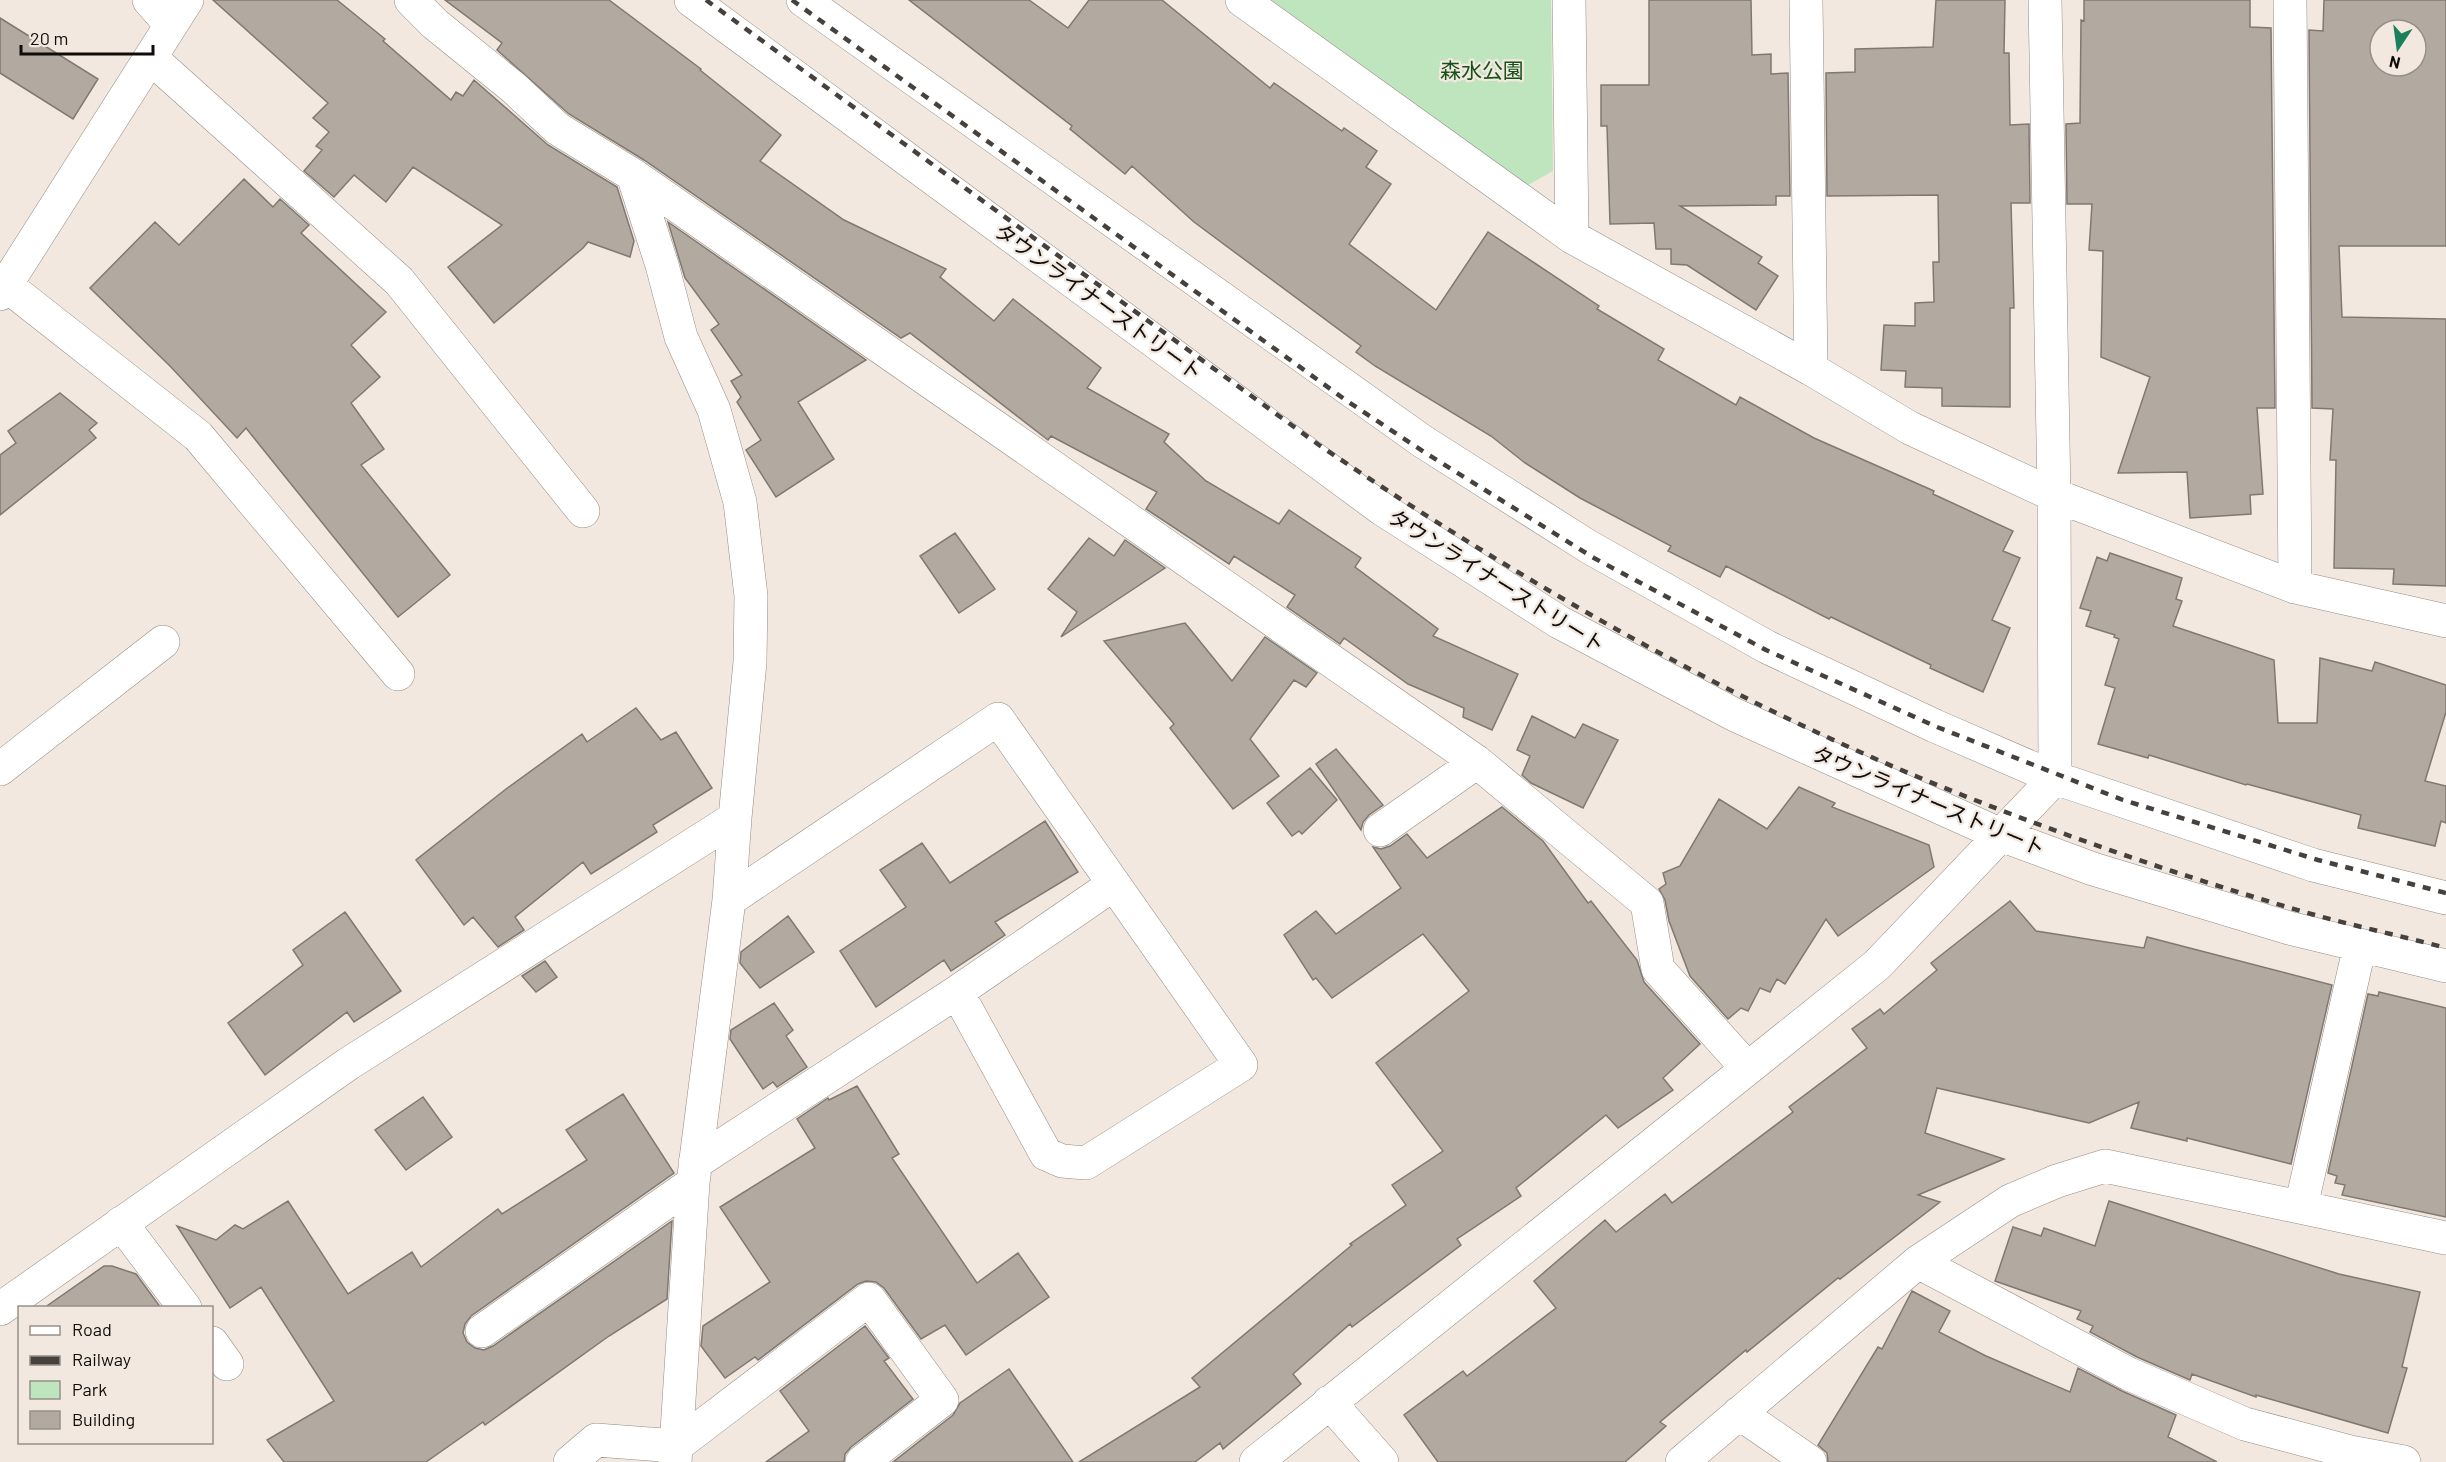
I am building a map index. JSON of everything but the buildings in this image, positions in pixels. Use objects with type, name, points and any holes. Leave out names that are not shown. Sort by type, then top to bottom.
[{"type":"street","points":[[148,0],[179,13],[3,290],[198,436],[398,674]]},
{"type":"street","points":[[411,0],[435,24],[513,88],[558,129],[633,175],[1477,762],[1647,903],[1658,969],[1747,1068]]},
{"type":"street","name":"タウンライナーストリート","points":[[690,0],[1382,509],[1549,616],[1735,715],[2001,835],[2093,868],[2289,928],[2446,966]]},
{"type":"street","points":[[803,0],[1422,441],[1589,547],[1767,647],[1935,726],[2055,778],[2313,865],[2446,898]]},
{"type":"street","points":[[1242,0],[1572,237],[1811,369],[1910,428],[2054,495],[2295,587],[2446,621]]},
{"type":"street","points":[[1569,0],[1572,237]]},
{"type":"street","points":[[1806,0],[1811,369]]},
{"type":"street","points":[[1256,1462],[1877,965],[2055,778],[2054,495],[2045,0]]},
{"type":"street","points":[[2290,0],[2295,587]]},
{"type":"street","points":[[151,58],[399,281],[583,511]]},
{"type":"street","points":[[633,175],[662,265],[681,337],[714,410],[740,502],[751,596],[750,663],[729,900],[694,1173],[676,1454]]},
{"type":"street","points":[[0,769],[163,642]]},
{"type":"street","points":[[729,900],[998,719],[1241,1065],[1086,1163],[1062,1161],[1046,1154],[957,992]]},
{"type":"street","points":[[1380,831],[1477,762]]},
{"type":"street","points":[[0,1309],[348,1064],[735,818]]},
{"type":"street","points":[[482,1331],[694,1173],[1114,884]]},
{"type":"street","points":[[2301,1208],[2360,945]]},
{"type":"street","points":[[1682,1462],[1918,1262],[2010,1202],[2057,1181],[2105,1166],[2446,1238]]},
{"type":"street","points":[[122,1223],[184,1306]]},
{"type":"street","points":[[1918,1262],[2129,1374],[2244,1424],[2350,1452],[2404,1462]]},
{"type":"street","points":[[570,1462],[596,1440],[676,1454],[868,1299],[942,1400],[861,1462]]},
{"type":"street","points":[[1329,1402],[1382,1462]]},
{"type":"street","points":[[1739,1413],[1810,1462]]},
{"type":"green space","name":"森水公園","points":[[1266,0],[1551,0],[1553,171],[1528,185]]},
{"type":"railway","points":[[706,0],[1319,445],[1462,538],[1611,626],[1763,707],[1840,743],[1965,796],[2156,866],[2319,916],[2446,948]]},
{"type":"railway","points":[[792,0],[1347,401],[1594,558],[1766,650],[1937,727],[2123,800],[2318,860],[2446,893]]}]
